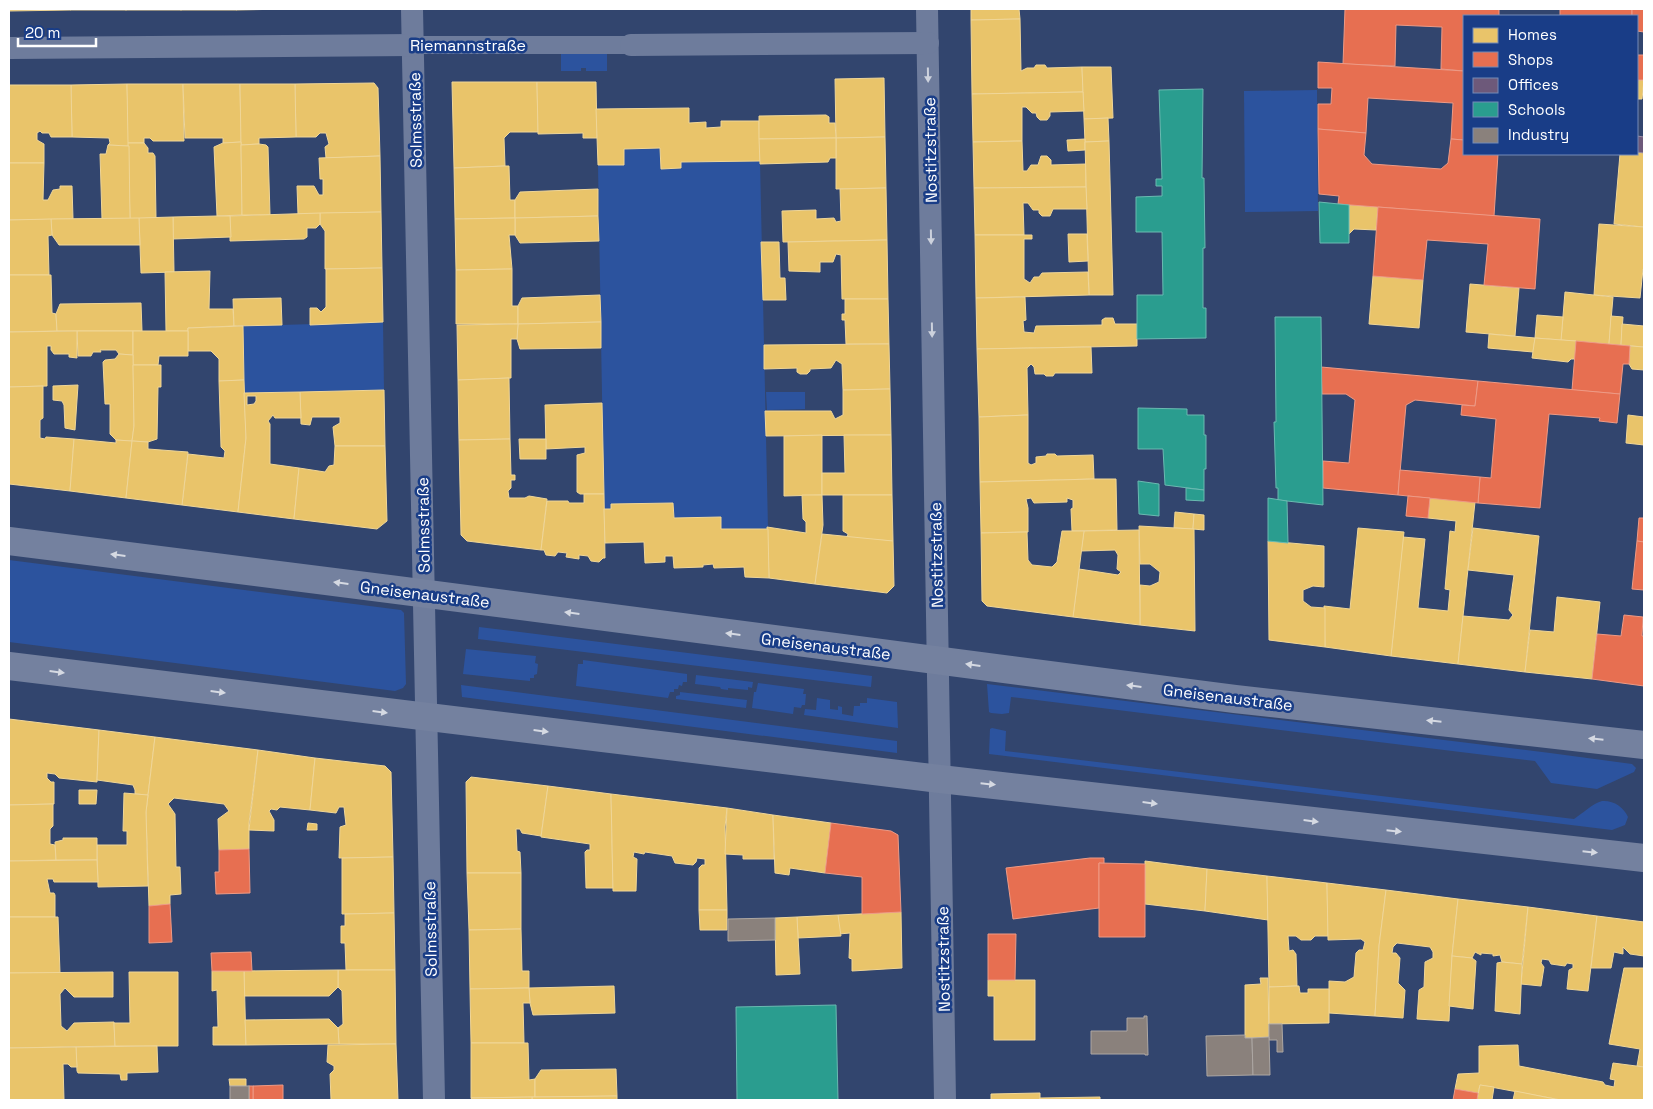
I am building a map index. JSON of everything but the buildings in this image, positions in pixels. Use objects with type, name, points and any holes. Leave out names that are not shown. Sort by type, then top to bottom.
[{"type":"main road","name":"Gneisenaustraße","points":[[9,542],[424,593],[1226,698],[1644,744]]},
{"type":"main road","points":[[9,666],[940,779],[1644,858]]},
{"type":"street","name":"Solmsstraße","points":[[412,9],[434,1100]]},
{"type":"street","name":"Nostitzstraße","points":[[927,9],[945,1100]]},
{"type":"street","name":"Riemannstraße","points":[[9,48],[928,43]]},
{"type":"shaded area","points":[[607,49],[607,71],[586,71],[586,68],[581,68],[581,71],[561,71],[561,50]]},
{"type":"shaded area","points":[[1317,90],[1318,211],[1245,212],[1244,91]]},
{"type":"shaded area","points":[[660,148],[661,169],[681,168],[681,162],[760,161],[768,529],[721,529],[721,518],[674,518],[673,503],[611,504],[611,509],[604,509],[598,165],[623,165],[624,149]]},
{"type":"shaded area","points":[[383,322],[384,390],[244,393],[243,326]]},
{"type":"shaded area","points":[[766,392],[805,392],[805,409],[767,410]]},
{"type":"shaded area","points":[[9,560],[401,610],[404,613],[406,684],[403,688],[395,691],[9,642]]},
{"type":"shaded area","points":[[479,627],[872,676],[871,687],[478,639]]},
{"type":"shaded area","points":[[466,649],[536,656],[535,663],[538,664],[537,674],[534,675],[534,678],[530,678],[530,681],[463,674]]},
{"type":"shaded area","points":[[583,660],[687,674],[687,682],[683,682],[682,686],[679,685],[678,689],[674,689],[674,692],[670,692],[668,698],[576,686],[578,664],[583,664]]},
{"type":"shaded area","points":[[696,675],[753,682],[752,688],[748,687],[748,690],[728,688],[728,690],[721,689],[720,687],[695,684]]},
{"type":"shaded area","points":[[758,683],[804,689],[803,694],[806,694],[805,705],[802,705],[801,708],[794,707],[793,714],[752,708],[754,692],[756,692]]},
{"type":"shaded area","points":[[987,684],[1550,753],[1632,764],[1636,768],[1634,772],[1597,789],[1551,783],[1535,761],[1011,697],[1009,713],[991,713],[989,712]]},
{"type":"shaded area","points":[[461,685],[897,741],[897,753],[462,697]]},
{"type":"shaded area","points":[[680,692],[747,700],[746,708],[676,699]]},
{"type":"shaded area","points":[[817,698],[830,700],[830,709],[838,710],[838,706],[842,707],[842,714],[853,716],[854,706],[860,706],[860,703],[867,703],[867,698],[897,702],[898,728],[804,715],[805,709],[816,710]]},
{"type":"shaded area","points":[[990,729],[1006,731],[1005,751],[1574,819],[1595,804],[1606,801],[1621,807],[1628,817],[1625,825],[1612,830],[989,754]]}]
